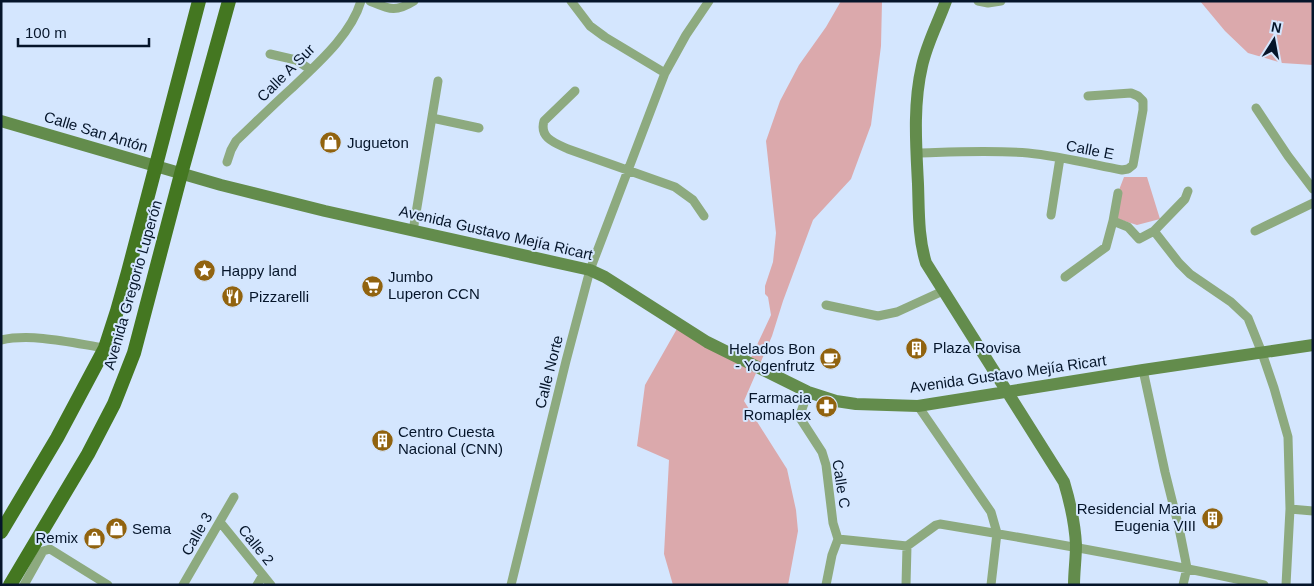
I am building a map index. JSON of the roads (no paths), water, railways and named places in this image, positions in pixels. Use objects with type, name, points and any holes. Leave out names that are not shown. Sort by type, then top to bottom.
[{"type":"main road","name":"Avenida Gregorio Luperón","points":[[1,532],[57,438],[105,348],[126,280],[199,1]]},
{"type":"main road","name":"Avenida Gregorio Luperón","points":[[10,585],[88,454],[114,404],[134,353],[229,1]]},
{"type":"street","name":"Calle A Sur","points":[[227,162],[236,141],[311,70],[348,29],[361,1]]},
{"type":"street","points":[[370,1],[394,9],[403,8],[414,1]]},
{"type":"street","points":[[571,1],[590,26],[604,37],[665,73]]},
{"type":"street","name":"Calle Norte","points":[[511,585],[590,270],[665,73],[686,35],[709,1]]},
{"type":"street","points":[[946,1],[926,52],[919,80],[917,153],[922,249],[926,264],[1064,482],[1071,509],[1076,546],[1074,585]]},
{"type":"street","points":[[978,1],[988,3],[1001,1]]},
{"type":"street","points":[[270,54],[296,60],[311,70]]},
{"type":"street","points":[[413,231],[438,81]]},
{"type":"street","points":[[576,91],[544,121],[543,132],[555,143],[568,149],[675,187],[692,200],[704,216]]},
{"type":"street","name":"Calle E","points":[[917,153],[973,151],[1028,153],[1122,170],[1128,169],[1133,164],[1143,101],[1131,93],[1088,96]]},
{"type":"street","points":[[1256,108],[1313,189]]},
{"type":"street","points":[[432,118],[480,128]]},
{"type":"street","name":"Calle San Antón","points":[[1,121],[181,174]]},
{"type":"street","points":[[1051,215],[1060,158]]},
{"type":"street","name":"Avenida Gustavo Mejía Ricart","points":[[181,174],[325,211],[590,270],[605,277],[707,342],[808,392],[836,401],[856,404],[918,406],[1313,345]]},
{"type":"street","points":[[1113,221],[1128,227],[1139,239],[1154,232],[1186,199],[1188,191]]},
{"type":"street","points":[[1066,277],[1106,247],[1118,193]]},
{"type":"street","points":[[1255,231],[1313,203]]},
{"type":"street","points":[[1154,232],[1190,274],[1231,302],[1248,318],[1262,353],[1288,437],[1290,509],[1286,585]]},
{"type":"street","points":[[826,305],[878,316],[898,312],[943,291]]},
{"type":"street","points":[[1,340],[51,339],[105,348]]},
{"type":"street","points":[[1144,370],[1187,568],[1183,585]]},
{"type":"street","name":"Calle C","points":[[808,392],[800,418],[822,452],[826,465],[833,523],[838,538]]},
{"type":"street","points":[[918,406],[992,512],[997,533],[991,585]]},
{"type":"street","name":"Calle 3","points":[[183,585],[234,497]]},
{"type":"street","points":[[1290,509],[1313,511]]},
{"type":"street","name":"Calle 2","points":[[220,522],[271,585]]},
{"type":"street","points":[[826,585],[832,555],[838,538],[907,546],[940,524],[1076,546],[1264,585]]},
{"type":"street","points":[[906,585],[907,546]]},
{"type":"street","points":[[24,585],[43,551],[50,549],[108,585]]},
{"type":"street","points":[[256,585],[262,575]]},
{"type":"place","name":"Jugueton","points":[[331,143]]},
{"type":"place","name":"Happy land","points":[[205,271]]},
{"type":"place","name":"Jumbo Luperon CCN","points":[[372,286]]},
{"type":"place","name":"Pizzarelli","points":[[233,297]]},
{"type":"place","name":"Plaza Rovisa","points":[[917,348]]},
{"type":"place","name":"Helados Bon - Yogenfrutz","points":[[831,358]]},
{"type":"place","name":"Farmacia Romaplex","points":[[827,407]]},
{"type":"place","name":"Centro Cuesta Nacional (CNN)","points":[[382,441]]},
{"type":"place","name":"Residencial Maria Eugenia VIII","points":[[1212,518]]},
{"type":"place","name":"Sema","points":[[116,529]]},
{"type":"place","name":"Remix","points":[[94,538]]}]
